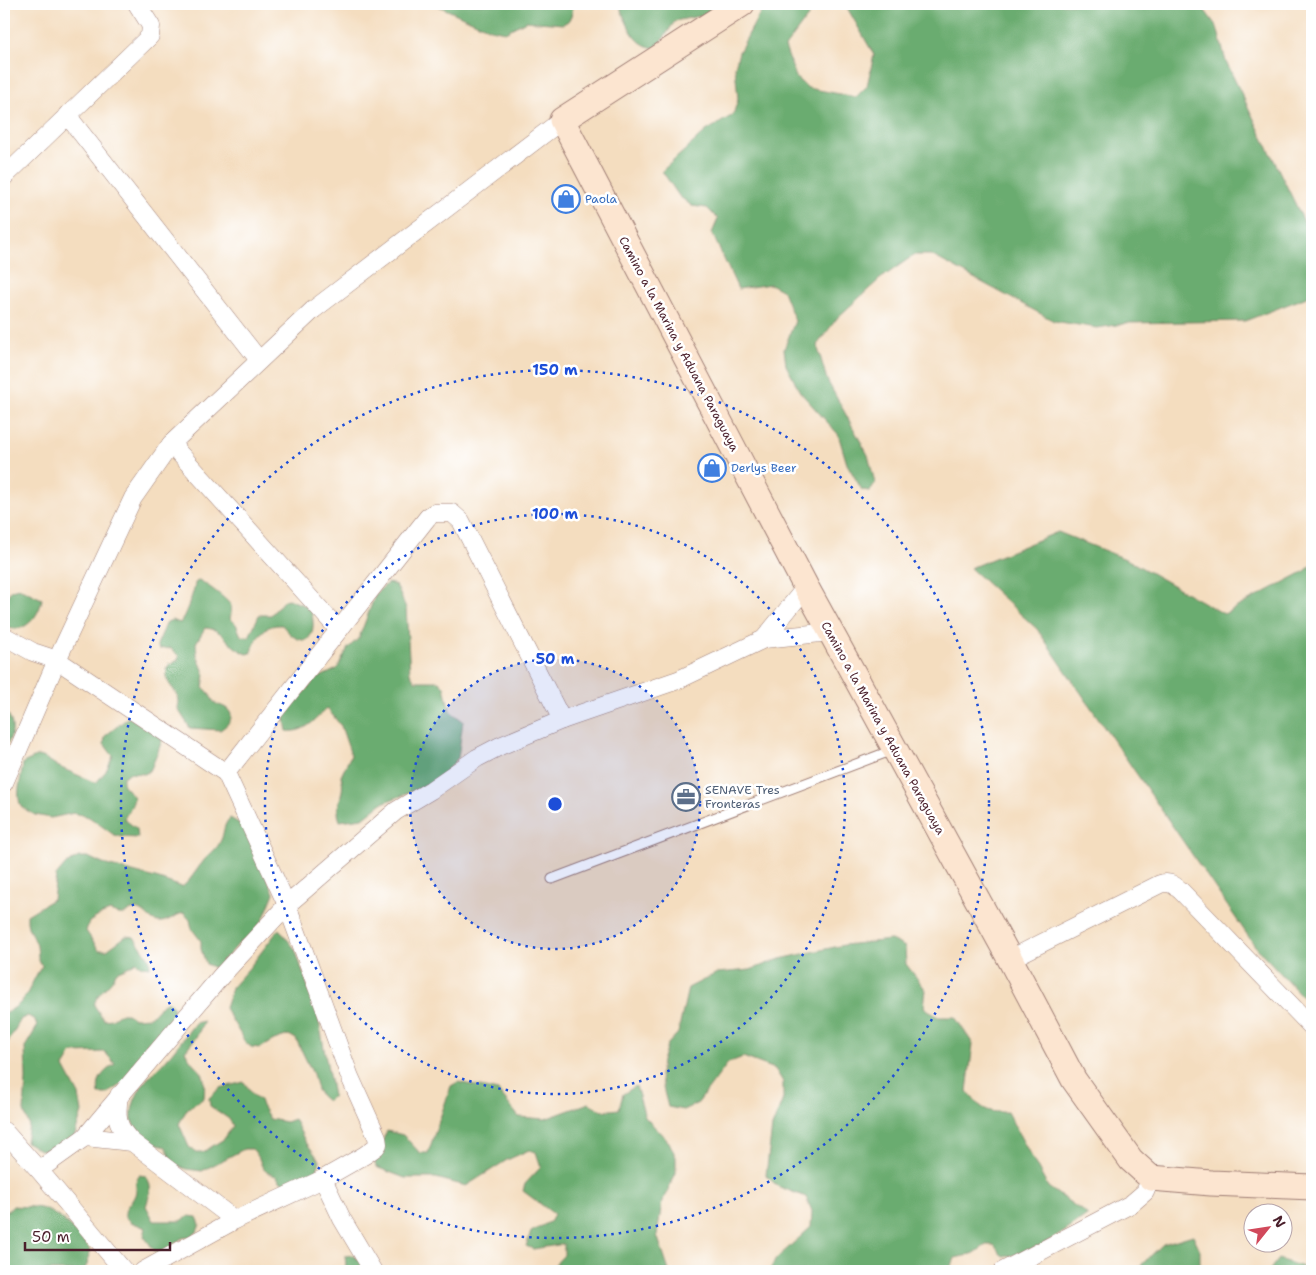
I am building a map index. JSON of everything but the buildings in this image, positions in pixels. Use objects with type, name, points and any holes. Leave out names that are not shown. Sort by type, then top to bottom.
[{"type":"street","points":[[4,177],[150,36],[152,26],[138,4]]},
{"type":"street","points":[[4,783],[57,660],[133,498],[171,444],[313,310],[562,120],[742,4]]},
{"type":"street","points":[[67,115],[259,360]]},
{"type":"street","name":"Camino a la Marina y Aduana Paraguaya","points":[[562,120],[806,587],[1010,959],[1074,1080],[1131,1160],[1151,1178]]},
{"type":"street","points":[[171,444],[338,630]]},
{"type":"street","points":[[226,773],[428,517],[434,513],[452,513],[461,521],[562,720]]},
{"type":"street","points":[[764,639],[806,587]]},
{"type":"street","points":[[40,1170],[85,1137],[222,974],[287,905],[396,811],[431,790],[477,758],[500,746],[562,720],[678,680],[764,639],[830,632]]},
{"type":"street","points":[[4,636],[33,652],[57,660],[226,773],[287,905],[350,1077],[377,1137],[378,1144],[374,1150],[323,1179],[235,1220],[143,1271]]},
{"type":"street","points":[[1010,959],[1160,884],[1168,882],[1174,884],[1188,897],[1312,1027]]},
{"type":"street","points":[[119,1095],[118,1117],[120,1125],[123,1132],[132,1142],[235,1220]]},
{"type":"street","points":[[4,1131],[40,1170],[124,1271]]},
{"type":"street","points":[[85,1137],[132,1142]]},
{"type":"street","points":[[1003,1271],[1131,1204],[1145,1192],[1151,1178],[1211,1183],[1312,1187]]},
{"type":"street","points":[[323,1179],[342,1219],[373,1271]]},
{"type":"lane","points":[[552,879],[895,750]]},
{"type":"green space","points":[[434,4],[574,4],[570,20],[563,24],[526,21],[505,32],[490,29]]},
{"type":"green space","points":[[622,4],[733,4],[728,10],[675,21],[657,48],[643,44],[634,35],[621,10]]},
{"type":"green space","points":[[779,4],[812,4],[815,7],[785,47],[796,78],[808,88],[856,97],[867,86],[874,55],[845,4],[1200,4],[1217,27],[1226,62],[1312,238],[1312,295],[1245,321],[1129,323],[1097,328],[1054,321],[931,255],[914,255],[880,279],[838,317],[817,345],[827,380],[868,455],[875,483],[870,491],[862,490],[847,464],[838,434],[800,392],[786,365],[784,349],[795,321],[783,291],[770,284],[738,289],[712,233],[718,219],[707,208],[692,206],[679,196],[662,171],[706,131],[733,115],[738,99],[735,67],[739,52],[761,11]]},
{"type":"green space","points":[[1058,532],[1128,560],[1224,614],[1305,571],[1312,565],[1312,1007],[1255,946],[1037,629],[970,568]]},
{"type":"green space","points":[[199,580],[217,592],[230,604],[230,618],[236,624],[241,636],[249,637],[259,615],[271,615],[284,600],[288,599],[311,608],[313,629],[307,640],[296,638],[282,625],[275,625],[265,629],[251,653],[247,654],[236,648],[219,632],[205,628],[196,643],[197,655],[205,675],[203,687],[215,703],[226,708],[231,714],[226,726],[220,730],[190,728],[178,709],[179,701],[167,677],[168,666],[178,660],[179,656],[170,648],[159,649],[157,645],[167,622],[172,620],[180,623],[189,604],[195,583]]},
{"type":"green space","points":[[388,583],[396,585],[406,608],[410,673],[415,681],[439,681],[444,687],[450,711],[463,721],[458,758],[436,783],[382,803],[363,818],[340,821],[338,809],[342,788],[341,776],[351,755],[341,726],[327,708],[304,728],[287,731],[284,715],[316,679],[337,669],[348,648],[359,638],[376,593]]},
{"type":"green space","points":[[19,588],[42,599],[39,609],[34,618],[21,628],[4,627],[4,602],[11,590]]},
{"type":"green space","points":[[4,709],[12,723],[12,734],[4,748]]},
{"type":"green space","points":[[129,717],[163,738],[151,769],[145,774],[129,773],[123,777],[123,785],[134,797],[124,819],[137,829],[138,838],[114,835],[89,817],[74,813],[51,818],[35,815],[21,807],[19,790],[23,763],[38,756],[96,783],[106,771],[113,756],[104,744],[105,736]]},
{"type":"green space","points":[[230,818],[244,826],[274,893],[263,920],[251,936],[240,942],[217,969],[206,964],[201,949],[201,941],[184,913],[165,921],[156,922],[139,910],[132,910],[124,914],[110,911],[89,922],[86,931],[99,950],[107,950],[126,936],[134,937],[149,958],[150,967],[142,966],[136,962],[116,972],[99,995],[94,1005],[104,1020],[112,1019],[119,1014],[127,1014],[134,1018],[150,1017],[161,1005],[168,1001],[173,1007],[174,1015],[161,1037],[145,1045],[127,1080],[107,1094],[99,1094],[98,1089],[101,1076],[115,1064],[105,1052],[72,1053],[64,1067],[79,1095],[82,1112],[72,1144],[40,1150],[26,1142],[29,1125],[24,1111],[25,1047],[37,1027],[35,1020],[28,1016],[21,1019],[4,1049],[4,1013],[19,1005],[42,966],[38,959],[36,942],[30,933],[27,915],[53,899],[56,876],[66,864],[79,857],[88,857],[103,864],[182,887],[218,845]]},
{"type":"green space","points":[[279,929],[295,949],[318,1016],[333,1096],[327,1101],[317,1090],[313,1074],[296,1039],[289,1035],[274,1040],[260,1048],[251,1047],[245,1042],[225,1008],[232,987]]},
{"type":"green space","points":[[891,940],[905,947],[906,964],[926,990],[924,1007],[938,1017],[955,1017],[973,1044],[967,1091],[984,1108],[994,1112],[1007,1112],[1048,1187],[1088,1215],[1048,1241],[1015,1255],[1003,1257],[994,1245],[986,1245],[973,1254],[955,1258],[950,1271],[769,1271],[776,1259],[811,1227],[812,1211],[806,1197],[777,1186],[766,1175],[772,1127],[783,1099],[783,1082],[775,1069],[743,1057],[728,1063],[698,1103],[683,1110],[668,1107],[660,1076],[662,1061],[667,1045],[678,1033],[688,988],[717,973],[750,970],[780,959],[844,945]]},
{"type":"green space","points":[[204,1021],[197,1036],[185,1051],[203,1075],[205,1087],[204,1098],[187,1109],[179,1124],[189,1147],[196,1152],[203,1152],[224,1139],[233,1126],[229,1119],[210,1106],[209,1098],[220,1088],[244,1082],[253,1095],[260,1100],[270,1119],[286,1122],[294,1119],[305,1141],[320,1161],[315,1176],[287,1187],[276,1176],[263,1168],[252,1149],[244,1149],[202,1171],[186,1169],[172,1162],[166,1147],[155,1144],[139,1134],[132,1120],[132,1111],[141,1087],[172,1053],[195,1023]]},
{"type":"green space","points":[[458,1082],[498,1091],[519,1117],[545,1119],[589,1103],[603,1111],[619,1109],[623,1094],[636,1086],[645,1117],[669,1142],[676,1157],[676,1173],[662,1202],[657,1235],[669,1271],[549,1271],[564,1255],[564,1244],[533,1249],[526,1246],[531,1232],[551,1221],[554,1214],[523,1191],[525,1184],[541,1167],[536,1152],[529,1150],[507,1160],[466,1186],[436,1178],[405,1178],[376,1167],[374,1159],[387,1131],[403,1135],[420,1153],[428,1153],[451,1086]]},
{"type":"green space","points":[[139,1175],[146,1176],[150,1184],[150,1194],[146,1206],[154,1221],[181,1221],[189,1216],[197,1217],[200,1224],[197,1232],[190,1237],[182,1238],[159,1255],[144,1236],[146,1228],[131,1222],[125,1217],[127,1207],[135,1195],[136,1181]]},
{"type":"green space","points":[[13,1206],[33,1207],[50,1211],[70,1226],[90,1250],[87,1265],[83,1271],[4,1271],[4,1214]]},
{"type":"green space","points":[[1193,1235],[1200,1250],[1200,1266],[1218,1271],[1135,1271],[1163,1244]]},
{"type":"green space","points":[[352,1255],[362,1261],[366,1271],[338,1271],[346,1266],[345,1256]]},
{"type":"green space","points":[[1278,1259],[1312,1270],[1312,1271],[1269,1271]]},
{"type":"place","name":"Paola","points":[[566,199]]},
{"type":"place","name":"Derlys Beer","points":[[712,468]]},
{"type":"place","name":"SENAVE Tres Fronteras","points":[[686,797]]}]
